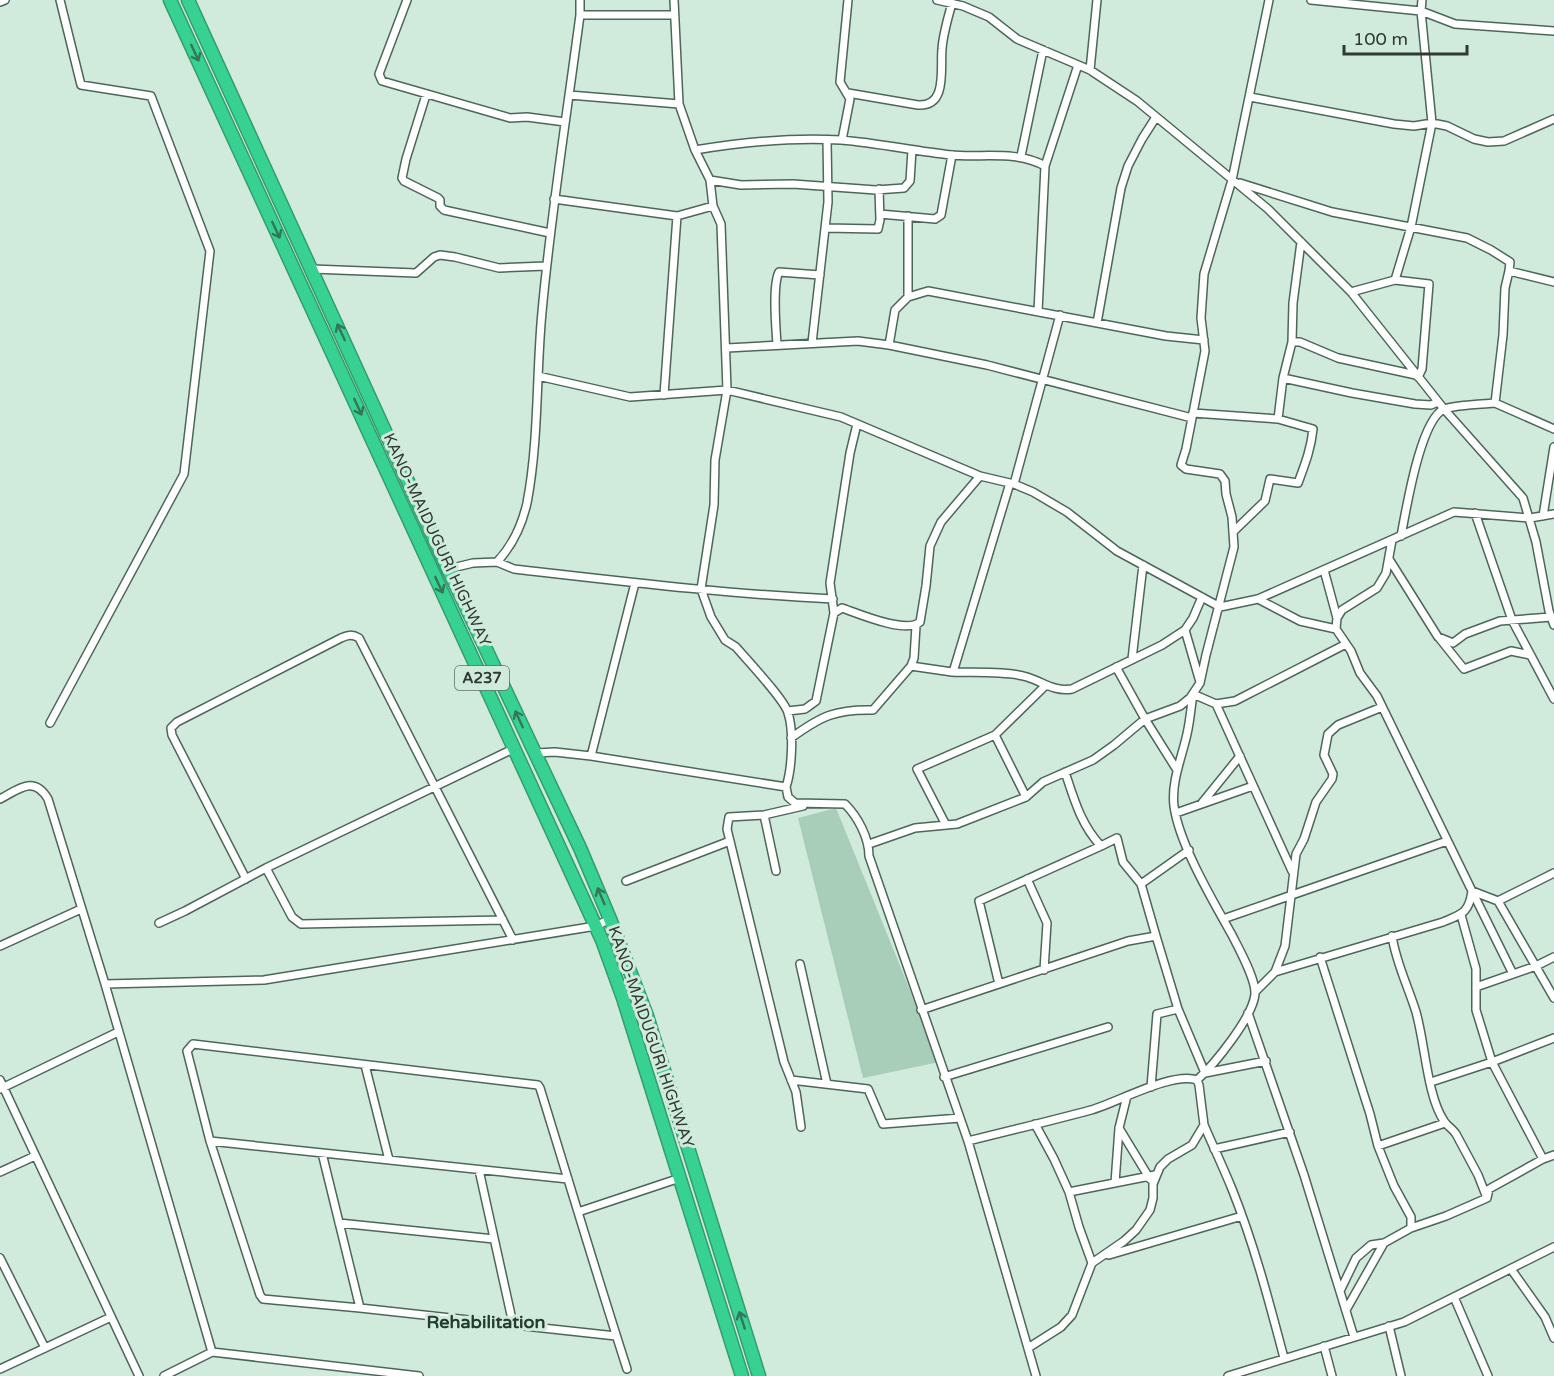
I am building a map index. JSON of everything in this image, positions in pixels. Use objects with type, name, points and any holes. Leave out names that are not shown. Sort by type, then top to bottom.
[{"type":"highway","name":"KANO-MAIDUGURI HIGHWAY","points":[[170,0],[596,926],[623,998],[742,1376]]},
{"type":"highway","name":"KANO-MAIDUGURI HIGHWAY","points":[[188,0],[448,568],[580,848],[610,919],[647,1016],[759,1376]]},
{"type":"street","points":[[0,2],[5,0]]},
{"type":"street","points":[[50,723],[184,474],[210,251],[151,96],[81,85],[60,0]]},
{"type":"street","points":[[407,0],[379,77],[382,81],[510,118],[527,117],[565,122]]},
{"type":"street","points":[[496,562],[510,548],[527,504],[532,469],[546,266],[580,15],[579,0]]},
{"type":"street","points":[[674,0],[679,104],[695,150],[710,180],[713,206],[721,224],[727,348],[727,390],[715,460],[714,505],[701,589],[711,616],[725,640],[736,647],[788,711],[791,738],[789,778],[786,787],[788,797],[795,803],[845,804],[851,810],[869,844],[868,856],[944,1077],[969,1142],[1036,1376]]},
{"type":"street","points":[[848,0],[840,82],[843,89],[848,93],[918,105],[928,105],[934,100],[942,82],[942,48],[952,3]]},
{"type":"street","points":[[937,0],[963,6],[989,17],[1017,39],[1090,70],[1137,101],[1268,209],[1302,242],[1351,292],[1438,402],[1523,498],[1530,518],[1554,625]]},
{"type":"street","points":[[1090,70],[1097,0]]},
{"type":"street","points":[[869,844],[915,828],[966,821],[1026,797],[1043,782],[1093,760],[1145,719],[1180,706],[1193,694],[1200,683],[1234,547],[1233,532],[1225,481],[1220,474],[1186,469],[1181,465],[1205,351],[1201,318],[1204,274],[1232,180],[1269,0]]},
{"type":"street","points":[[1311,0],[1421,11],[1455,24],[1554,31]]},
{"type":"street","points":[[1395,280],[1411,227],[1432,123],[1421,11],[1422,0]]},
{"type":"street","points":[[580,15],[673,15]]},
{"type":"street","points":[[1021,156],[1043,50]]},
{"type":"street","points":[[1038,312],[1045,166],[1078,65]]},
{"type":"street","points":[[842,140],[850,99],[848,93]]},
{"type":"street","points":[[426,95],[406,159],[402,178],[404,181],[438,198],[444,210],[550,233]]},
{"type":"street","points":[[569,95],[679,104]]},
{"type":"street","points":[[1250,97],[1394,124],[1414,126],[1432,123],[1447,126],[1474,139],[1488,141],[1504,141],[1554,119]]},
{"type":"street","points":[[1097,322],[1121,188],[1128,166],[1156,117]]},
{"type":"street","points":[[812,343],[828,202],[827,140]]},
{"type":"street","points":[[695,150],[744,142],[842,140],[952,155],[1021,156],[1045,166]]},
{"type":"street","points":[[710,180],[741,186],[793,184],[879,189],[904,188],[910,181],[912,150]]},
{"type":"street","points":[[880,214],[935,219],[940,215],[952,155]]},
{"type":"street","points":[[1232,180],[1332,212],[1467,238],[1510,262],[1505,288],[1503,336],[1495,403]]},
{"type":"street","points":[[825,228],[878,229],[879,189]]},
{"type":"street","points":[[554,199],[677,216],[713,206]]},
{"type":"street","points":[[664,395],[677,216]]},
{"type":"street","points":[[908,216],[908,297]]},
{"type":"street","points":[[1278,419],[1283,378],[1292,342],[1293,303],[1302,242]]},
{"type":"street","points":[[312,269],[416,273],[434,257],[440,255],[499,268],[546,266]]},
{"type":"street","points":[[1509,271],[1554,282]]},
{"type":"street","points":[[777,345],[776,299],[779,272],[820,275]]},
{"type":"street","points":[[1351,292],[1395,280],[1429,284],[1422,369],[1417,376]]},
{"type":"street","points":[[890,345],[895,310],[908,297],[928,291],[1166,336],[1204,340]]},
{"type":"street","points":[[952,672],[1012,484],[1060,315]]},
{"type":"street","points":[[727,348],[858,341],[890,345],[934,356],[987,365],[1192,416],[1278,419],[1313,429],[1311,448],[1298,483],[1270,479],[1264,501],[1233,532]]},
{"type":"street","points":[[1292,342],[1300,342],[1338,358],[1417,376]]},
{"type":"street","points":[[538,376],[630,397],[727,390],[840,417],[980,476],[1033,492],[1067,512],[1117,550],[1220,607],[1258,599],[1454,512],[1530,518],[1554,514]]},
{"type":"street","points":[[1283,378],[1415,404],[1431,405],[1438,402]]},
{"type":"street","points":[[1401,536],[1418,456],[1436,415],[1444,409],[1495,403],[1554,429]]},
{"type":"street","points":[[788,711],[805,709],[816,701],[834,613],[830,583],[850,453],[857,424]]},
{"type":"street","points":[[1543,516],[1554,447]]},
{"type":"street","points":[[791,738],[810,724],[840,711],[873,710],[911,666],[914,658],[916,626],[920,622],[926,586],[930,546],[941,522],[980,476]]},
{"type":"street","points":[[1475,513],[1512,620],[1554,699]]},
{"type":"street","points":[[1337,618],[1342,610],[1377,588],[1386,573],[1392,540]]},
{"type":"street","points":[[1389,559],[1438,637],[1464,669],[1511,651],[1530,655]]},
{"type":"street","points":[[448,568],[473,563],[496,562],[514,569],[635,583],[778,597],[832,599]]},
{"type":"street","points":[[1132,659],[1143,565]]},
{"type":"street","points":[[1324,570],[1337,618],[1336,629],[1360,673],[1377,696],[1513,974]]},
{"type":"street","points":[[591,756],[635,583]]},
{"type":"street","points":[[911,666],[952,672],[1027,677],[1045,686],[1063,691],[1072,689],[1162,645],[1185,630],[1202,597]]},
{"type":"street","points":[[1258,599],[1300,621],[1336,629]]},
{"type":"street","points":[[834,613],[842,608],[881,621],[916,626]]},
{"type":"street","points":[[1438,637],[1453,643],[1486,625],[1551,613]]},
{"type":"street","points":[[1185,630],[1200,683]]},
{"type":"street","points":[[246,879],[172,735],[171,728],[177,722],[350,635],[359,638],[513,940]]},
{"type":"street","points":[[1193,694],[1216,704],[1235,701],[1346,644]]},
{"type":"street","points":[[1116,667],[1177,770]]},
{"type":"street","points":[[946,825],[917,769],[995,735],[1045,686]]},
{"type":"street","points":[[1193,694],[1187,735],[1177,770],[1174,805],[1189,850],[1246,962],[1255,992]]},
{"type":"street","points":[[1216,704],[1293,873]]},
{"type":"street","points":[[1197,1080],[1221,1055],[1248,1012],[1255,992],[1275,972],[1285,946],[1296,854],[1304,839],[1313,811],[1332,779],[1333,774],[1324,755],[1328,735],[1338,725],[1382,707]]},
{"type":"street","points":[[995,735],[1026,797]]},
{"type":"street","points":[[159,922],[514,748]]},
{"type":"street","points":[[536,753],[555,752],[591,756],[786,787]]},
{"type":"street","points":[[1202,804],[1239,756]]},
{"type":"street","points":[[1065,772],[1082,821],[1101,846]]},
{"type":"street","points":[[0,799],[26,786],[35,785],[42,789],[48,799],[105,984],[212,1352]]},
{"type":"street","points":[[1176,813],[1253,786]]},
{"type":"street","points":[[801,1127],[796,1092],[784,1062],[727,829],[729,817],[764,814],[812,804]]},
{"type":"street","points":[[764,814],[776,871]]},
{"type":"street","points":[[999,984],[979,901],[1117,838],[1123,862],[1142,884],[1178,1009],[1205,1073]]},
{"type":"street","points":[[626,880],[730,841]]},
{"type":"street","points":[[1223,919],[1447,841]]},
{"type":"street","points":[[1142,884],[1189,850]]},
{"type":"street","points":[[266,868],[292,917],[301,924],[503,920]]},
{"type":"street","points":[[1498,901],[1554,873]]},
{"type":"street","points":[[1027,879],[1047,923],[1044,970]]},
{"type":"street","points":[[1472,891],[1498,901],[1554,998]]},
{"type":"street","points":[[1275,972],[1461,915],[1470,903],[1472,891]]},
{"type":"street","points":[[0,946],[81,909]]},
{"type":"street","points":[[1461,915],[1476,969],[1476,1010],[1492,1062],[1543,1159]]},
{"type":"street","points":[[105,984],[264,980],[596,926],[610,919]]},
{"type":"street","points":[[921,1010],[1128,941],[1156,936]]},
{"type":"street","points":[[1392,936],[1394,953],[1420,1026],[1431,1082],[1444,1123],[1456,1134],[1478,1175],[1486,1198]]},
{"type":"street","points":[[1320,957],[1367,1103],[1378,1146],[1394,1186],[1411,1217],[1411,1228]]},
{"type":"street","points":[[1476,987],[1536,966],[1554,957]]},
{"type":"street","points":[[800,964],[826,1084]]},
{"type":"street","points":[[1151,1087],[1157,1014],[1178,1009]]},
{"type":"street","points":[[1248,1012],[1290,1132],[1354,1337]]},
{"type":"street","points":[[944,1077],[1108,1027]]},
{"type":"street","points":[[118,1032],[1,1085],[139,1376]]},
{"type":"street","points":[[1431,1082],[1554,1038]]},
{"type":"street","points":[[616,1336],[262,1299],[210,1141],[187,1051],[193,1044],[538,1085],[627,1370]]},
{"type":"street","points":[[1205,1073],[1266,1061]]},
{"type":"street","points":[[365,1065],[388,1160]]},
{"type":"street","points":[[969,1142],[1094,1109],[1151,1087],[1189,1077],[1197,1080],[1201,1091],[1204,1125],[1242,1216],[1260,1270],[1284,1358]]},
{"type":"street","points":[[791,1080],[868,1089],[883,1124],[960,1118]]},
{"type":"street","points":[[1115,1183],[1119,1128],[1126,1096]]},
{"type":"street","points":[[1378,1146],[1444,1123]]},
{"type":"street","points":[[1035,1124],[1069,1192],[1092,1263]]},
{"type":"street","points":[[1069,1192],[1152,1176],[1168,1159],[1192,1145],[1204,1125]]},
{"type":"street","points":[[1028,1348],[1061,1327],[1072,1315],[1092,1263],[1136,1230],[1150,1210],[1153,1198],[1152,1176],[1119,1128]]},
{"type":"street","points":[[1215,1149],[1290,1132]]},
{"type":"street","points":[[210,1141],[568,1179]]},
{"type":"street","points":[[322,1153],[360,1308]]},
{"type":"street","points":[[1340,1291],[1356,1258],[1371,1245],[1384,1243],[1411,1228],[1446,1216],[1486,1198],[1489,1189],[1554,1155]]},
{"type":"street","points":[[0,1172],[35,1156]]},
{"type":"street","points":[[479,1170],[513,1324]]},
{"type":"street","points":[[578,1212],[680,1178]]},
{"type":"street","points":[[1101,1258],[1242,1216]]},
{"type":"street","points":[[339,1222],[494,1239]]},
{"type":"street","points":[[1346,1310],[1384,1243]]},
{"type":"street","points":[[1228,1376],[1404,1322],[1554,1247]]},
{"type":"street","points":[[0,1258],[45,1348]]},
{"type":"street","points":[[1511,1269],[1545,1317],[1554,1338]]},
{"type":"street","points":[[1454,1297],[1488,1376]]},
{"type":"street","points":[[0,1369],[111,1317]]},
{"type":"street","points":[[1389,1326],[1401,1376]]},
{"type":"street","points":[[1324,1346],[1332,1376]]},
{"type":"street","points":[[164,1376],[212,1352],[419,1376]]},
{"type":"green space","points":[[836,808],[939,1062],[863,1078],[798,818]]},
{"type":"district","name":"Rehabilitation","points":[[486,1322]]}]
